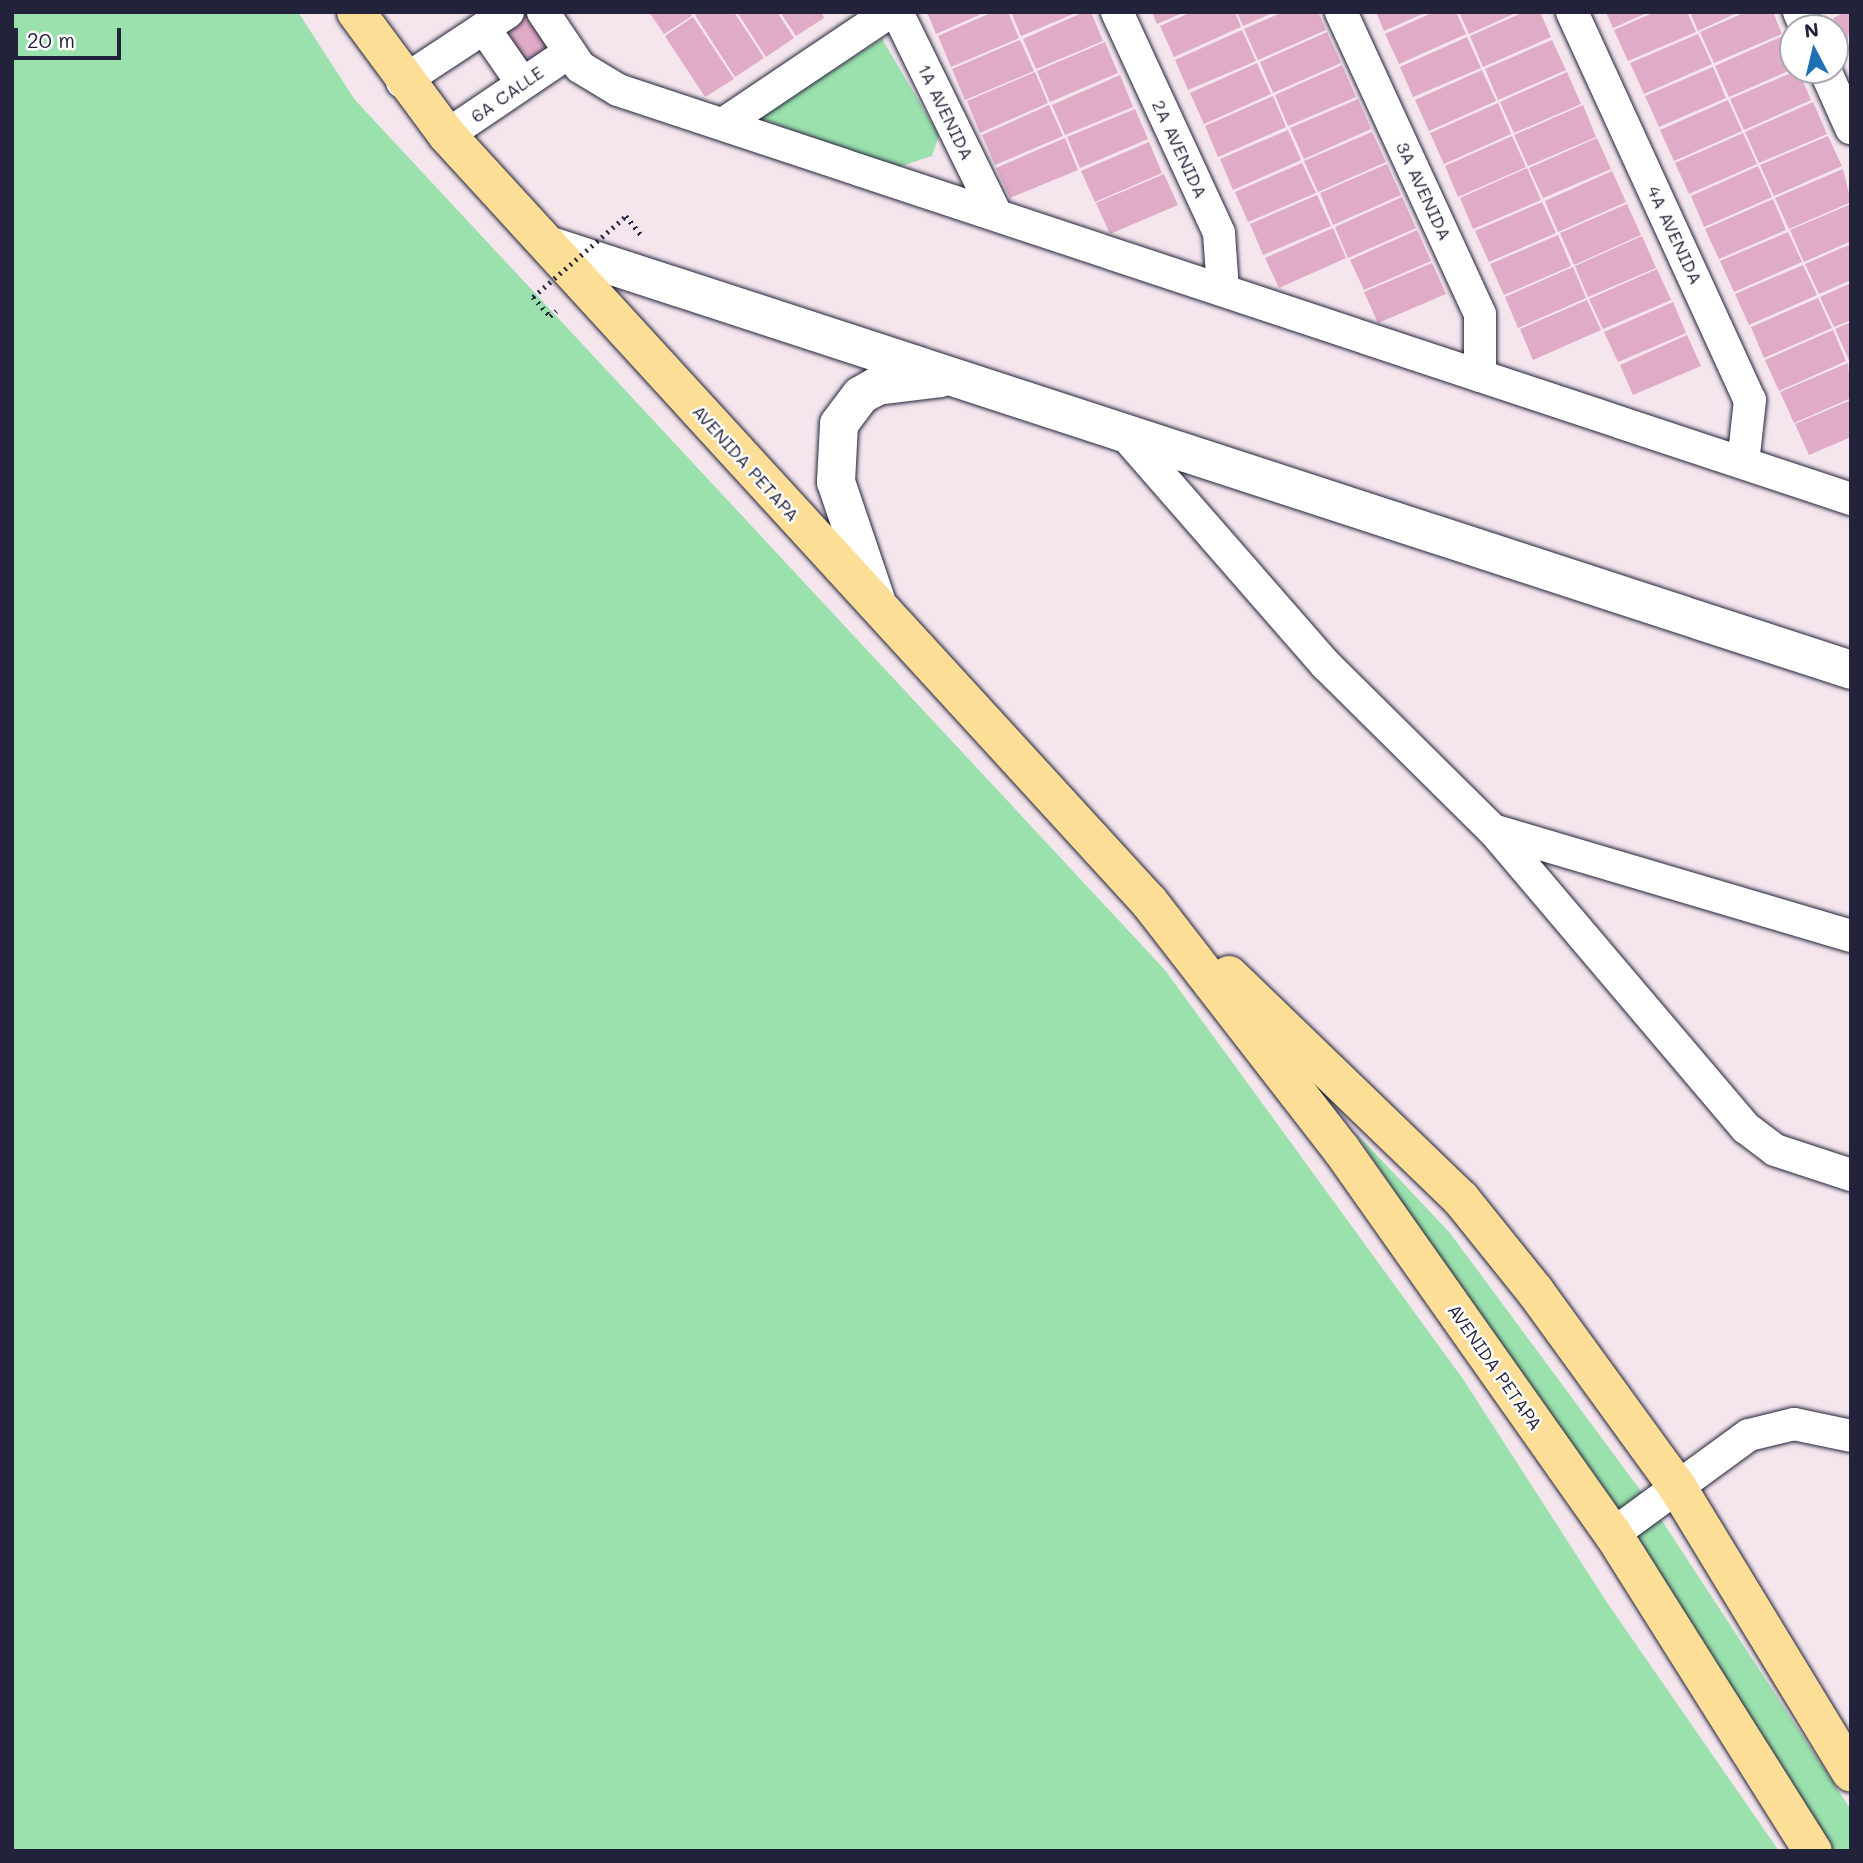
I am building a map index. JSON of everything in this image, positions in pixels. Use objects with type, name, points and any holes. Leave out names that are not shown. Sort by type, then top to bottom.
[{"type":"main road","name":"AVENIDA PETAPA","points":[[356,12],[402,82],[447,135],[1150,903],[1461,1199],[1678,1488],[1851,1772]]},
{"type":"main road","name":"AVENIDA PETAPA","points":[[1150,903],[1341,1149],[1612,1534],[1813,1851]]},
{"type":"street","points":[[543,12],[568,53],[606,85],[726,122],[1851,499]]},
{"type":"street","points":[[726,122],[890,12]]},
{"type":"street","name":"1A AVENIDA","points":[[897,12],[995,212]]},
{"type":"street","name":"2A AVENIDA","points":[[1117,12],[1219,233],[1223,290]]},
{"type":"street","name":"3A AVENIDA","points":[[1341,12],[1480,314],[1480,376]]},
{"type":"street","name":"4A AVENIDA","points":[[1572,12],[1750,400],[1743,463]]},
{"type":"street","points":[[402,82],[496,20],[522,83]]},
{"type":"street","name":"6A CALLE","points":[[447,135],[568,53]]},
{"type":"street","points":[[1831,84],[1851,128]]},
{"type":"street","points":[[551,246],[973,380],[1851,670]]},
{"type":"street","points":[[880,611],[836,482],[839,424],[861,395],[895,380],[973,380]]},
{"type":"street","points":[[1121,430],[1326,666],[1493,830],[1759,1140],[1851,1175]]},
{"type":"street","points":[[1493,830],[1851,936]]},
{"type":"street","points":[[1612,1534],[1749,1435],[1776,1425],[1851,1436]]},
{"type":"path","points":[[550,316],[533,297],[626,216],[643,235]]},
{"type":"green space","points":[[12,12],[298,12],[355,100],[1165,970],[1463,1379],[1608,1604],[1779,1851],[12,1851]]},
{"type":"green space","points":[[882,39],[939,135],[932,156],[898,167],[758,118]]},
{"type":"green space","points":[[1355,1132],[1450,1233],[1655,1510],[1851,1810],[1851,1851],[1834,1851]]},
{"type":"building","points":[[495,12],[530,12],[567,71],[542,86]]},
{"type":"building","points":[[649,12],[689,12],[692,16],[664,34]]},
{"type":"building","points":[[700,12],[734,12],[764,58],[735,77],[695,15]]},
{"type":"building","points":[[737,12],[777,12],[794,38],[766,57]]},
{"type":"building","points":[[780,12],[821,12],[824,18],[796,36]]},
{"type":"building","points":[[927,12],[986,12],[936,34]]},
{"type":"building","points":[[993,12],[1008,12],[1019,38],[951,67],[938,36]]},
{"type":"building","points":[[1011,12],[1078,12],[1021,36]]},
{"type":"building","points":[[1084,12],[1091,12],[1103,41],[1036,69],[1023,39]]},
{"type":"building","points":[[1152,12],[1185,12],[1157,24]]},
{"type":"building","points":[[1192,12],[1235,12],[1241,27],[1174,57],[1160,26]]},
{"type":"building","points":[[1237,12],[1275,12],[1243,26]]},
{"type":"building","points":[[1283,12],[1318,12],[1326,30],[1258,60],[1244,29]]},
{"type":"building","points":[[1376,12],[1427,12],[1384,31]]},
{"type":"building","points":[[1434,12],[1456,12],[1466,34],[1399,64],[1385,34]]},
{"type":"building","points":[[1459,12],[1518,12],[1469,34]]},
{"type":"building","points":[[1524,12],[1540,12],[1551,37],[1483,67],[1470,36]]},
{"type":"building","points":[[1606,12],[1649,12],[1613,28]]},
{"type":"building","points":[[1655,12],[1687,12],[1696,32],[1628,61],[1614,30]]},
{"type":"building","points":[[1690,12],[1739,12],[1698,31]]},
{"type":"building","points":[[1746,12],[1773,12],[1779,27],[1779,35],[1714,63],[1700,32]]},
{"type":"building","points":[[693,17],[734,79],[705,97],[665,36]]},
{"type":"building","points":[[1242,30],[1256,61],[1188,90],[1175,60]]},
{"type":"building","points":[[1327,32],[1341,63],[1273,93],[1260,62]]},
{"type":"building","points":[[1698,34],[1712,64],[1644,94],[1630,63]]},
{"type":"building","points":[[1467,37],[1481,68],[1413,97],[1400,67]]},
{"type":"building","points":[[1779,38],[1779,75],[1729,97],[1715,66]]},
{"type":"building","points":[[1020,40],[1034,71],[965,100],[952,69]]},
{"type":"building","points":[[1552,40],[1566,70],[1498,100],[1485,69]]},
{"type":"building","points":[[1105,42],[1118,73],[1050,102],[1037,71]]},
{"type":"building","points":[[1257,63],[1271,94],[1204,124],[1190,93]]},
{"type":"building","points":[[1342,65],[1356,97],[1288,126],[1275,95]]},
{"type":"building","points":[[1713,67],[1726,98],[1659,127],[1645,96]]},
{"type":"building","points":[[1482,70],[1496,101],[1429,131],[1415,100]]},
{"type":"building","points":[[1035,72],[1048,103],[980,133],[967,101]]},
{"type":"building","points":[[1567,72],[1581,104],[1514,133],[1500,102]]},
{"type":"building","points":[[1120,75],[1133,107],[1065,135],[1052,105]]},
{"type":"building","points":[[1779,78],[1779,84],[1804,84],[1811,100],[1744,130],[1730,99]]},
{"type":"building","points":[[1273,96],[1286,127],[1218,157],[1205,126]]},
{"type":"building","points":[[1358,99],[1371,129],[1304,159],[1290,128]]},
{"type":"building","points":[[1728,100],[1742,131],[1674,161],[1660,130]]},
{"type":"building","points":[[1813,102],[1827,134],[1759,163],[1745,132]]},
{"type":"building","points":[[1498,103],[1511,134],[1444,164],[1430,133]]},
{"type":"building","points":[[1049,105],[1063,136],[995,165],[982,135]]},
{"type":"building","points":[[1583,105],[1596,137],[1528,166],[1514,135]]},
{"type":"building","points":[[1135,109],[1148,139],[1080,168],[1067,137]]},
{"type":"building","points":[[1288,130],[1301,160],[1233,190],[1220,159]]},
{"type":"building","points":[[1372,132],[1386,162],[1318,192],[1304,161]]},
{"type":"building","points":[[1743,133],[1757,164],[1689,194],[1675,163]]},
{"type":"building","points":[[1512,136],[1526,167],[1458,197],[1445,166]]},
{"type":"building","points":[[1828,136],[1842,166],[1774,196],[1760,165]]},
{"type":"building","points":[[1065,138],[1078,170],[1010,198],[996,168]]},
{"type":"building","points":[[1597,138],[1611,169],[1543,198],[1529,168]]},
{"type":"building","points":[[1149,142],[1162,173],[1095,202],[1081,171]]},
{"type":"building","points":[[1302,163],[1316,193],[1248,222],[1235,192]]},
{"type":"building","points":[[1387,164],[1401,195],[1333,225],[1320,193]]},
{"type":"building","points":[[1758,166],[1772,197],[1704,227],[1691,196]]},
{"type":"building","points":[[1527,168],[1541,200],[1473,229],[1460,198]]},
{"type":"building","points":[[1843,169],[1851,202],[1789,229],[1775,198]]},
{"type":"building","points":[[1612,171],[1626,202],[1558,232],[1545,201]]},
{"type":"building","points":[[1164,174],[1178,205],[1110,234],[1096,203]]},
{"type":"building","points":[[1317,195],[1331,226],[1263,255],[1250,224]]},
{"type":"building","points":[[1402,197],[1416,228],[1348,258],[1335,227]]},
{"type":"building","points":[[1773,199],[1786,230],[1719,259],[1705,229]]},
{"type":"building","points":[[1542,202],[1556,233],[1489,262],[1475,231]]},
{"type":"building","points":[[1627,204],[1641,235],[1574,265],[1560,233]]},
{"type":"building","points":[[1851,204],[1851,241],[1804,262],[1790,230]]},
{"type":"building","points":[[1333,228],[1346,258],[1279,288],[1265,258]]},
{"type":"building","points":[[1417,230],[1431,261],[1364,290],[1350,260]]},
{"type":"building","points":[[1788,232],[1802,262],[1734,292],[1720,261]]},
{"type":"building","points":[[1558,235],[1571,266],[1504,295],[1490,264]]},
{"type":"building","points":[[1642,236],[1656,268],[1588,297],[1575,266]]},
{"type":"building","points":[[1851,244],[1851,280],[1819,294],[1805,264]]},
{"type":"building","points":[[1432,263],[1446,294],[1378,323],[1364,292]]},
{"type":"building","points":[[1803,265],[1817,295],[1749,325],[1735,294]]},
{"type":"building","points":[[1573,267],[1586,298],[1518,328],[1505,297]]},
{"type":"building","points":[[1657,269],[1671,300],[1603,329],[1589,299]]},
{"type":"building","points":[[1851,283],[1851,320],[1834,327],[1820,297]]},
{"type":"building","points":[[1818,298],[1832,328],[1764,358],[1751,327]]},
{"type":"building","points":[[1587,300],[1601,330],[1533,360],[1520,329]]},
{"type":"building","points":[[1673,302],[1686,333],[1618,362],[1604,332]]},
{"type":"building","points":[[1851,322],[1851,359],[1849,360],[1835,329]]},
{"type":"building","points":[[1833,330],[1846,361],[1779,391],[1765,360]]},
{"type":"building","points":[[1687,335],[1701,366],[1633,395],[1620,365]]},
{"type":"building","points":[[1848,363],[1851,398],[1794,423],[1780,392]]},
{"type":"building","points":[[1851,400],[1851,437],[1809,455],[1795,424]]}]
